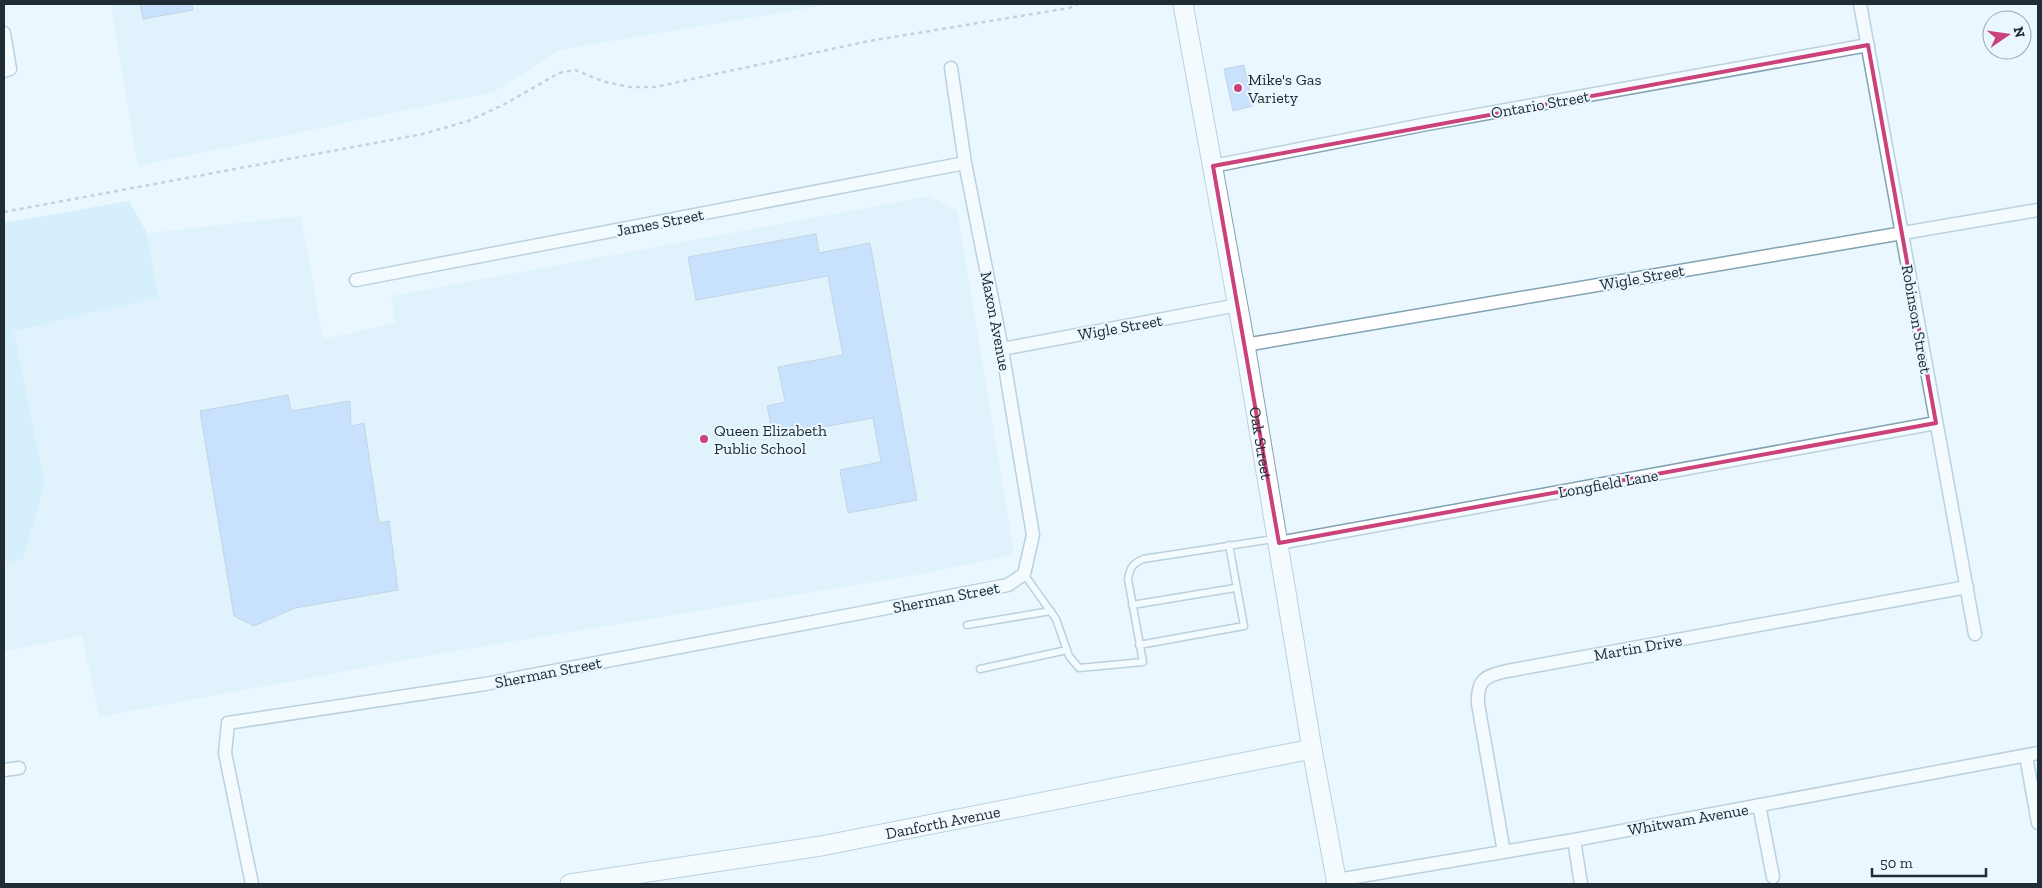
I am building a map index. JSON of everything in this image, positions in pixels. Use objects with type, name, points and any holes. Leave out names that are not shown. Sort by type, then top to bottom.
[{"type":"street","name":"Oak Street","points":[[1183,4],[1238,305],[1312,749],[1337,882]]},
{"type":"street","name":"Robinson Street","points":[[1860,4],[1976,634]]},
{"type":"street","points":[[4,34],[7,70]]},
{"type":"street","name":"Ontario Street","points":[[1213,166],[1437,122],[1868,45]]},
{"type":"street","name":"Maxon Avenue","points":[[951,68],[965,164],[1002,349],[1033,535],[1024,574]]},
{"type":"street","name":"James Street","points":[[356,280],[965,164]]},
{"type":"street","name":"Wigle Street","points":[[1245,345],[2038,210]]},
{"type":"street","name":"Wigle Street","points":[[1002,349],[1238,305]]},
{"type":"street","name":"Longfield Lane","points":[[1278,541],[1936,423]]},
{"type":"street","name":"Sherman Street","points":[[252,884],[225,753],[228,723],[485,684],[1008,585],[1024,574]]},
{"type":"street","name":"Martin Drive","points":[[1504,852],[1478,704],[1480,683],[1488,677],[1507,671],[1967,587]]},
{"type":"street","name":"Danforth Avenue","points":[[570,884],[821,846],[1312,749]]},
{"type":"street","points":[[2032,755],[2038,823]]},
{"type":"street","name":"Whitwam Avenue","points":[[1337,882],[2032,755]]},
{"type":"street","points":[[4,770],[18,768]]},
{"type":"street","points":[[1759,806],[1772,877]]},
{"type":"street","points":[[1574,840],[1581,884]]},
{"type":"lane","points":[[1024,574],[1056,618],[1069,656],[1079,668],[1088,669],[1142,662],[1128,579],[1130,569],[1134,563],[1142,559],[1229,545],[1278,541]]},
{"type":"lane","points":[[1139,646],[1244,626],[1235,588],[1229,545]]},
{"type":"lane","points":[[1132,605],[1235,588]]},
{"type":"lane","points":[[967,626],[1051,611]]},
{"type":"lane","points":[[980,669],[1067,650]]},
{"type":"path","points":[[4,212],[423,134],[468,121],[504,105],[559,73],[575,70],[602,81],[629,87],[655,87],[869,41],[1069,8],[1078,4]]},
{"type":"highlighted area","points":[[1868,45],[1936,423],[1279,543],[1213,166]]},
{"type":"shaded area","points":[[111,4],[833,4],[559,50],[494,92],[138,166]]},
{"type":"shaded area","points":[[930,196],[957,210],[1014,555],[917,575],[449,652],[99,717],[82,635],[4,652],[4,563],[23,559],[45,484],[14,332],[158,297],[147,233],[301,216],[323,339],[395,323],[391,296]]},
{"type":"shaded area","points":[[129,201],[147,233],[158,297],[14,332],[45,484],[23,559],[4,563],[4,223]]},
{"type":"building","points":[[140,4],[192,4],[193,10],[143,19]]},
{"type":"building","name":"Mike's Gas Variety","points":[[1244,65],[1253,106],[1233,111],[1224,69]]},
{"type":"building","points":[[816,234],[819,253],[870,243],[917,500],[848,513],[840,470],[881,462],[873,418],[773,436],[767,406],[785,402],[778,367],[843,355],[828,276],[696,300],[688,257]]},
{"type":"building","points":[[288,395],[291,411],[350,401],[351,426],[364,423],[379,523],[389,521],[398,590],[295,608],[254,626],[234,616],[200,411]]},
{"type":"place","name":"Mike's Gas Variety","points":[[1238,88]]},
{"type":"place","name":"Queen Elizabeth Public School","points":[[704,439]]}]
